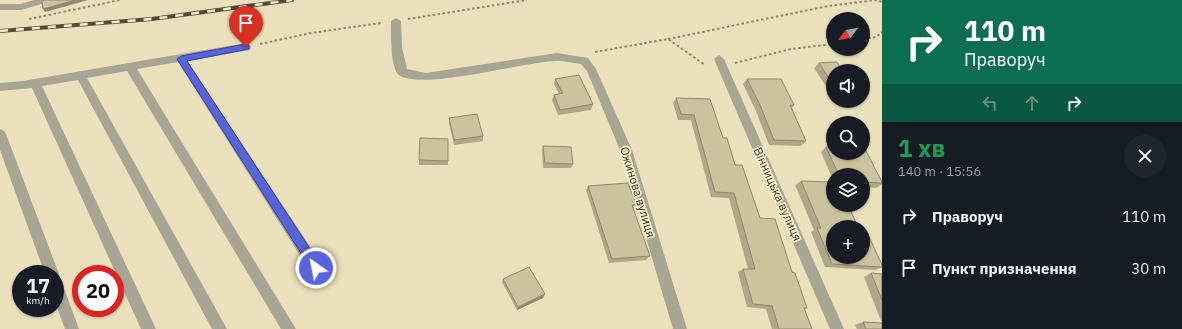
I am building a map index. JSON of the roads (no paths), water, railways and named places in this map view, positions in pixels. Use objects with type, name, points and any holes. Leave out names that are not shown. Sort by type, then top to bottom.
[{"type":"street","points":[[0,7],[21,7],[45,0]]},
{"type":"street","name":"Ожинова вулиця","points":[[396,21],[395,35],[400,64],[403,72],[426,77],[557,57],[584,60],[591,69],[626,150],[680,329]]},
{"type":"street","points":[[0,87],[82,76],[246,47]]},
{"type":"street","points":[[181,59],[316,268]]},
{"type":"street","name":"Вінницька вулиця","points":[[720,63],[836,329]]},
{"type":"street","points":[[130,68],[289,329]]},
{"type":"street","points":[[82,76],[220,329]]},
{"type":"street","points":[[35,83],[150,329]]},
{"type":"street","points":[[0,134],[49,265]]},
{"type":"street","points":[[64,307],[72,329]]},
{"type":"railway","points":[[0,31],[152,19],[292,0]]}]
